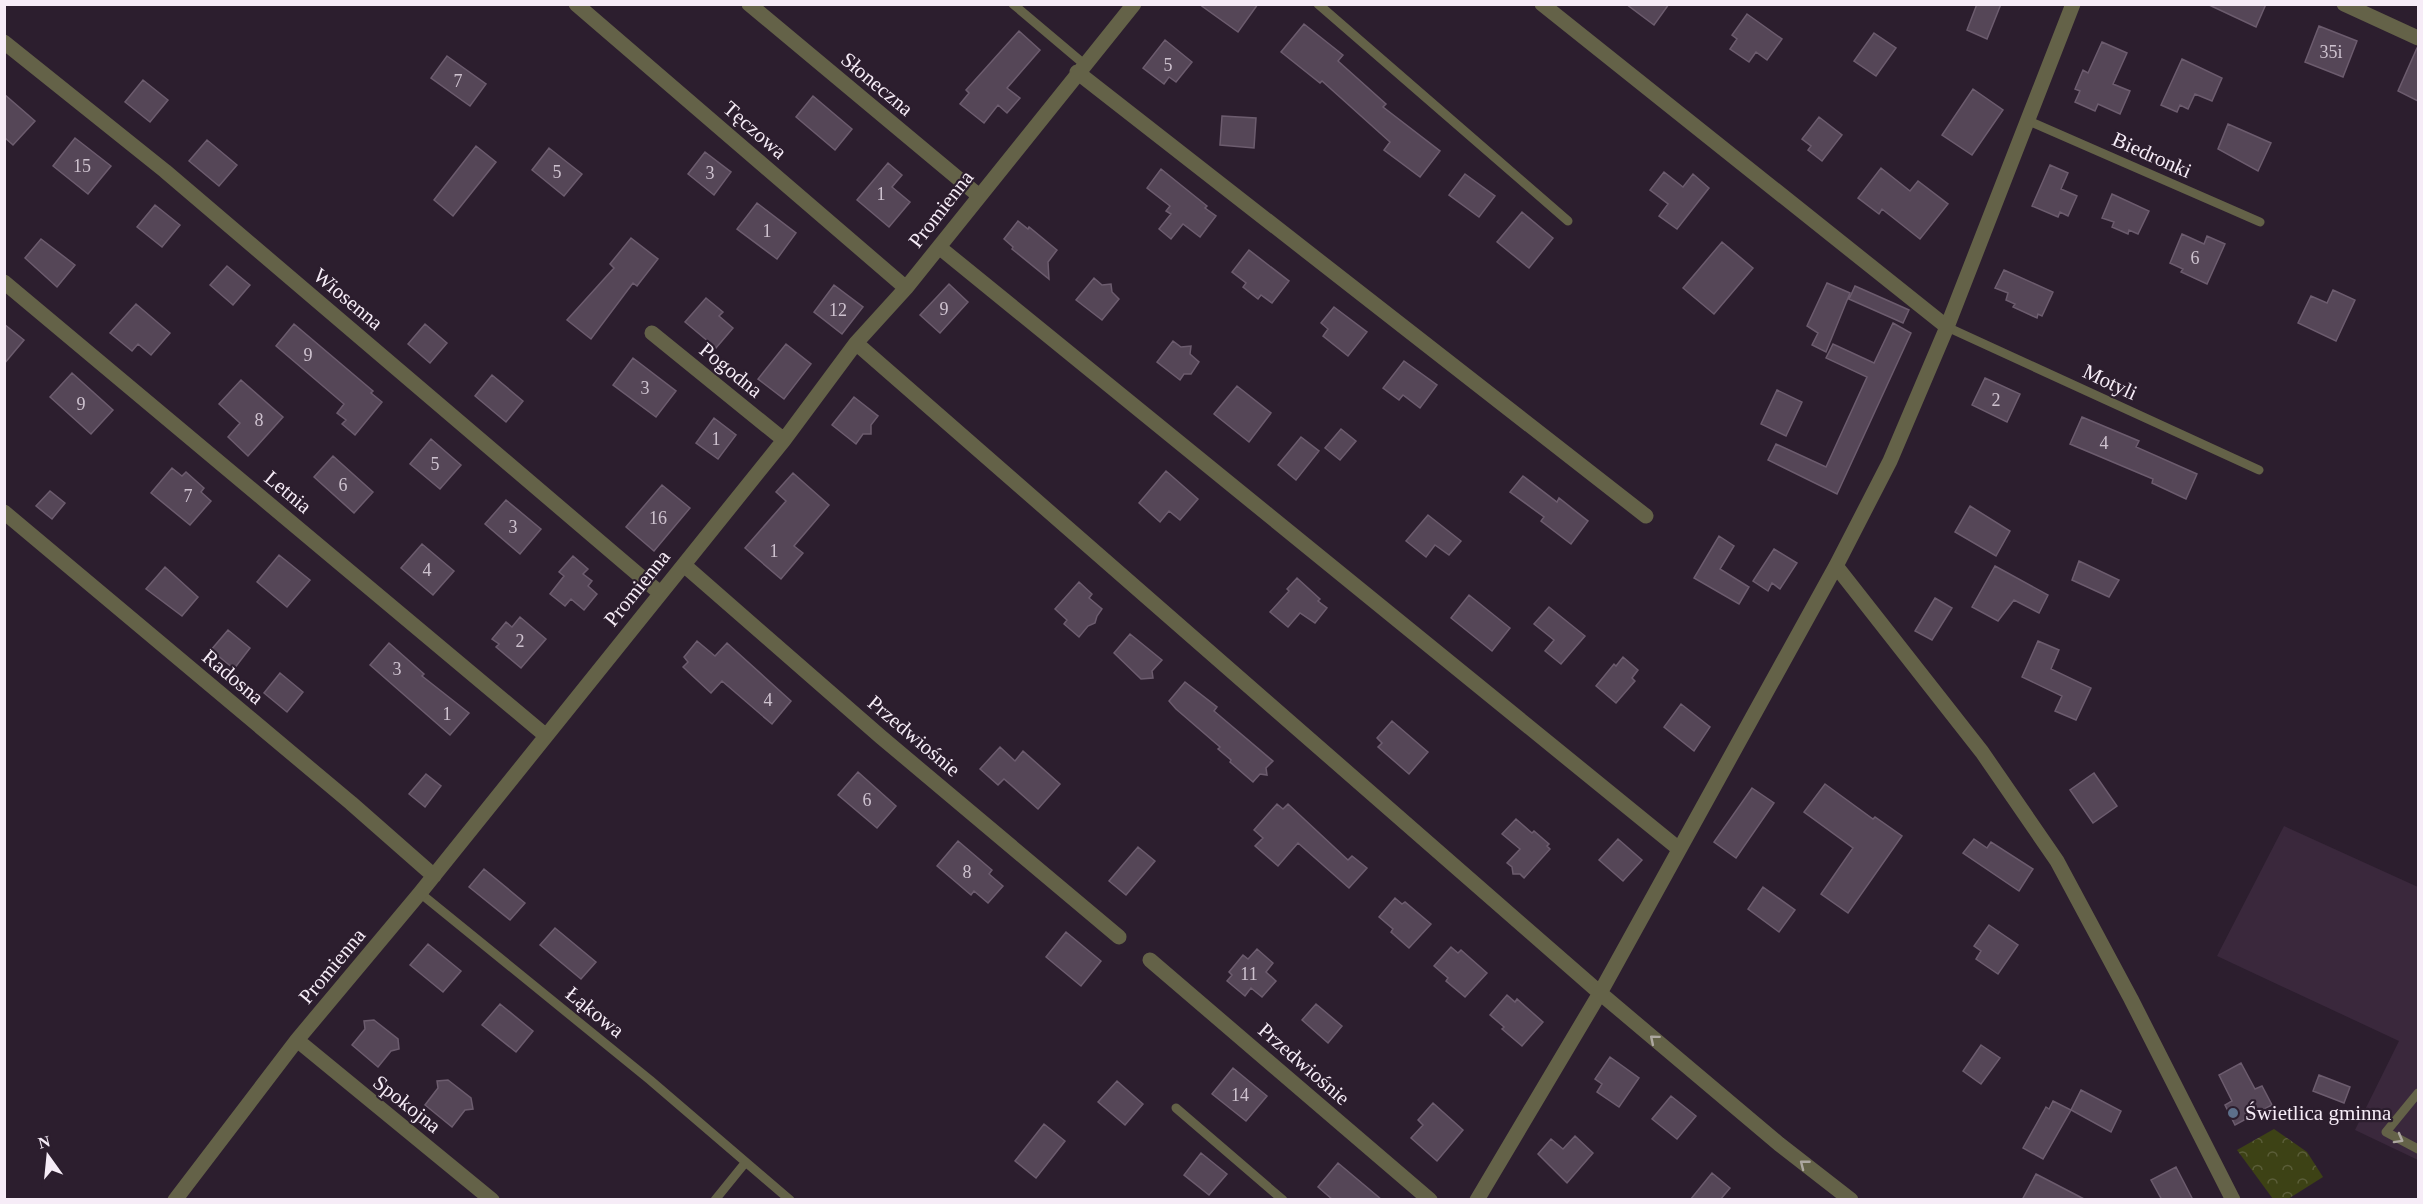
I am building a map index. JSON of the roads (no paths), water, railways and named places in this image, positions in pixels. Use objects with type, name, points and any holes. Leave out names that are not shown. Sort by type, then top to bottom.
[{"type":"street","name":"Tęczowa","points":[[576,4],[906,288]]},
{"type":"street","name":"Słoneczna","points":[[750,4],[978,195]]},
{"type":"street","name":"Promienna","points":[[175,1200],[297,1040],[434,876],[784,440],[856,343],[906,288],[978,195],[1134,4]]},
{"type":"street","points":[[1542,4],[1947,327]]},
{"type":"street","points":[[1477,1200],[1600,993],[1836,566],[1890,461],[1947,327],[2073,4]]},
{"type":"street","points":[[2344,4],[2418,38]]},
{"type":"street","name":"Wiosenna","points":[[4,42],[165,171],[660,593]]},
{"type":"street","points":[[1080,68],[1646,516]]},
{"type":"street","points":[[939,246],[1679,849]]},
{"type":"street","name":"Letnia","points":[[4,282],[545,735]]},
{"type":"street","name":"Pogodna","points":[[651,333],[784,440]]},
{"type":"street","points":[[856,343],[1600,993],[1779,1144],[1832,1194],[1851,1200]]},
{"type":"street","name":"Radosna","points":[[4,512],[351,803],[434,876]]},
{"type":"street","name":"Przedwiośnie","points":[[684,565],[881,737],[1119,937]]},
{"type":"street","points":[[1836,566],[1982,752],[2057,861],[2131,999],[2233,1200]]},
{"type":"street","name":"Przedwiośnie","points":[[1150,960],[1430,1200]]},
{"type":"street","name":"Spokojna","points":[[297,1040],[492,1200]]},
{"type":"lane","points":[[1013,4],[1080,68]]},
{"type":"lane","points":[[1318,4],[1568,221]]},
{"type":"lane","name":"Biedronki","points":[[2029,121],[2260,222]]},
{"type":"lane","name":"Motyli","points":[[1947,327],[2259,470]]},
{"type":"lane","name":"Łąkowa","points":[[420,893],[650,1080],[790,1200]]},
{"type":"lane","points":[[2418,1093],[2386,1132],[2418,1149]]},
{"type":"lane","points":[[1176,1108],[1284,1200]]},
{"type":"lane","points":[[715,1200],[745,1163]]},
{"type":"place","name":"Świetlica gminna","points":[[2233,1113]]}]
